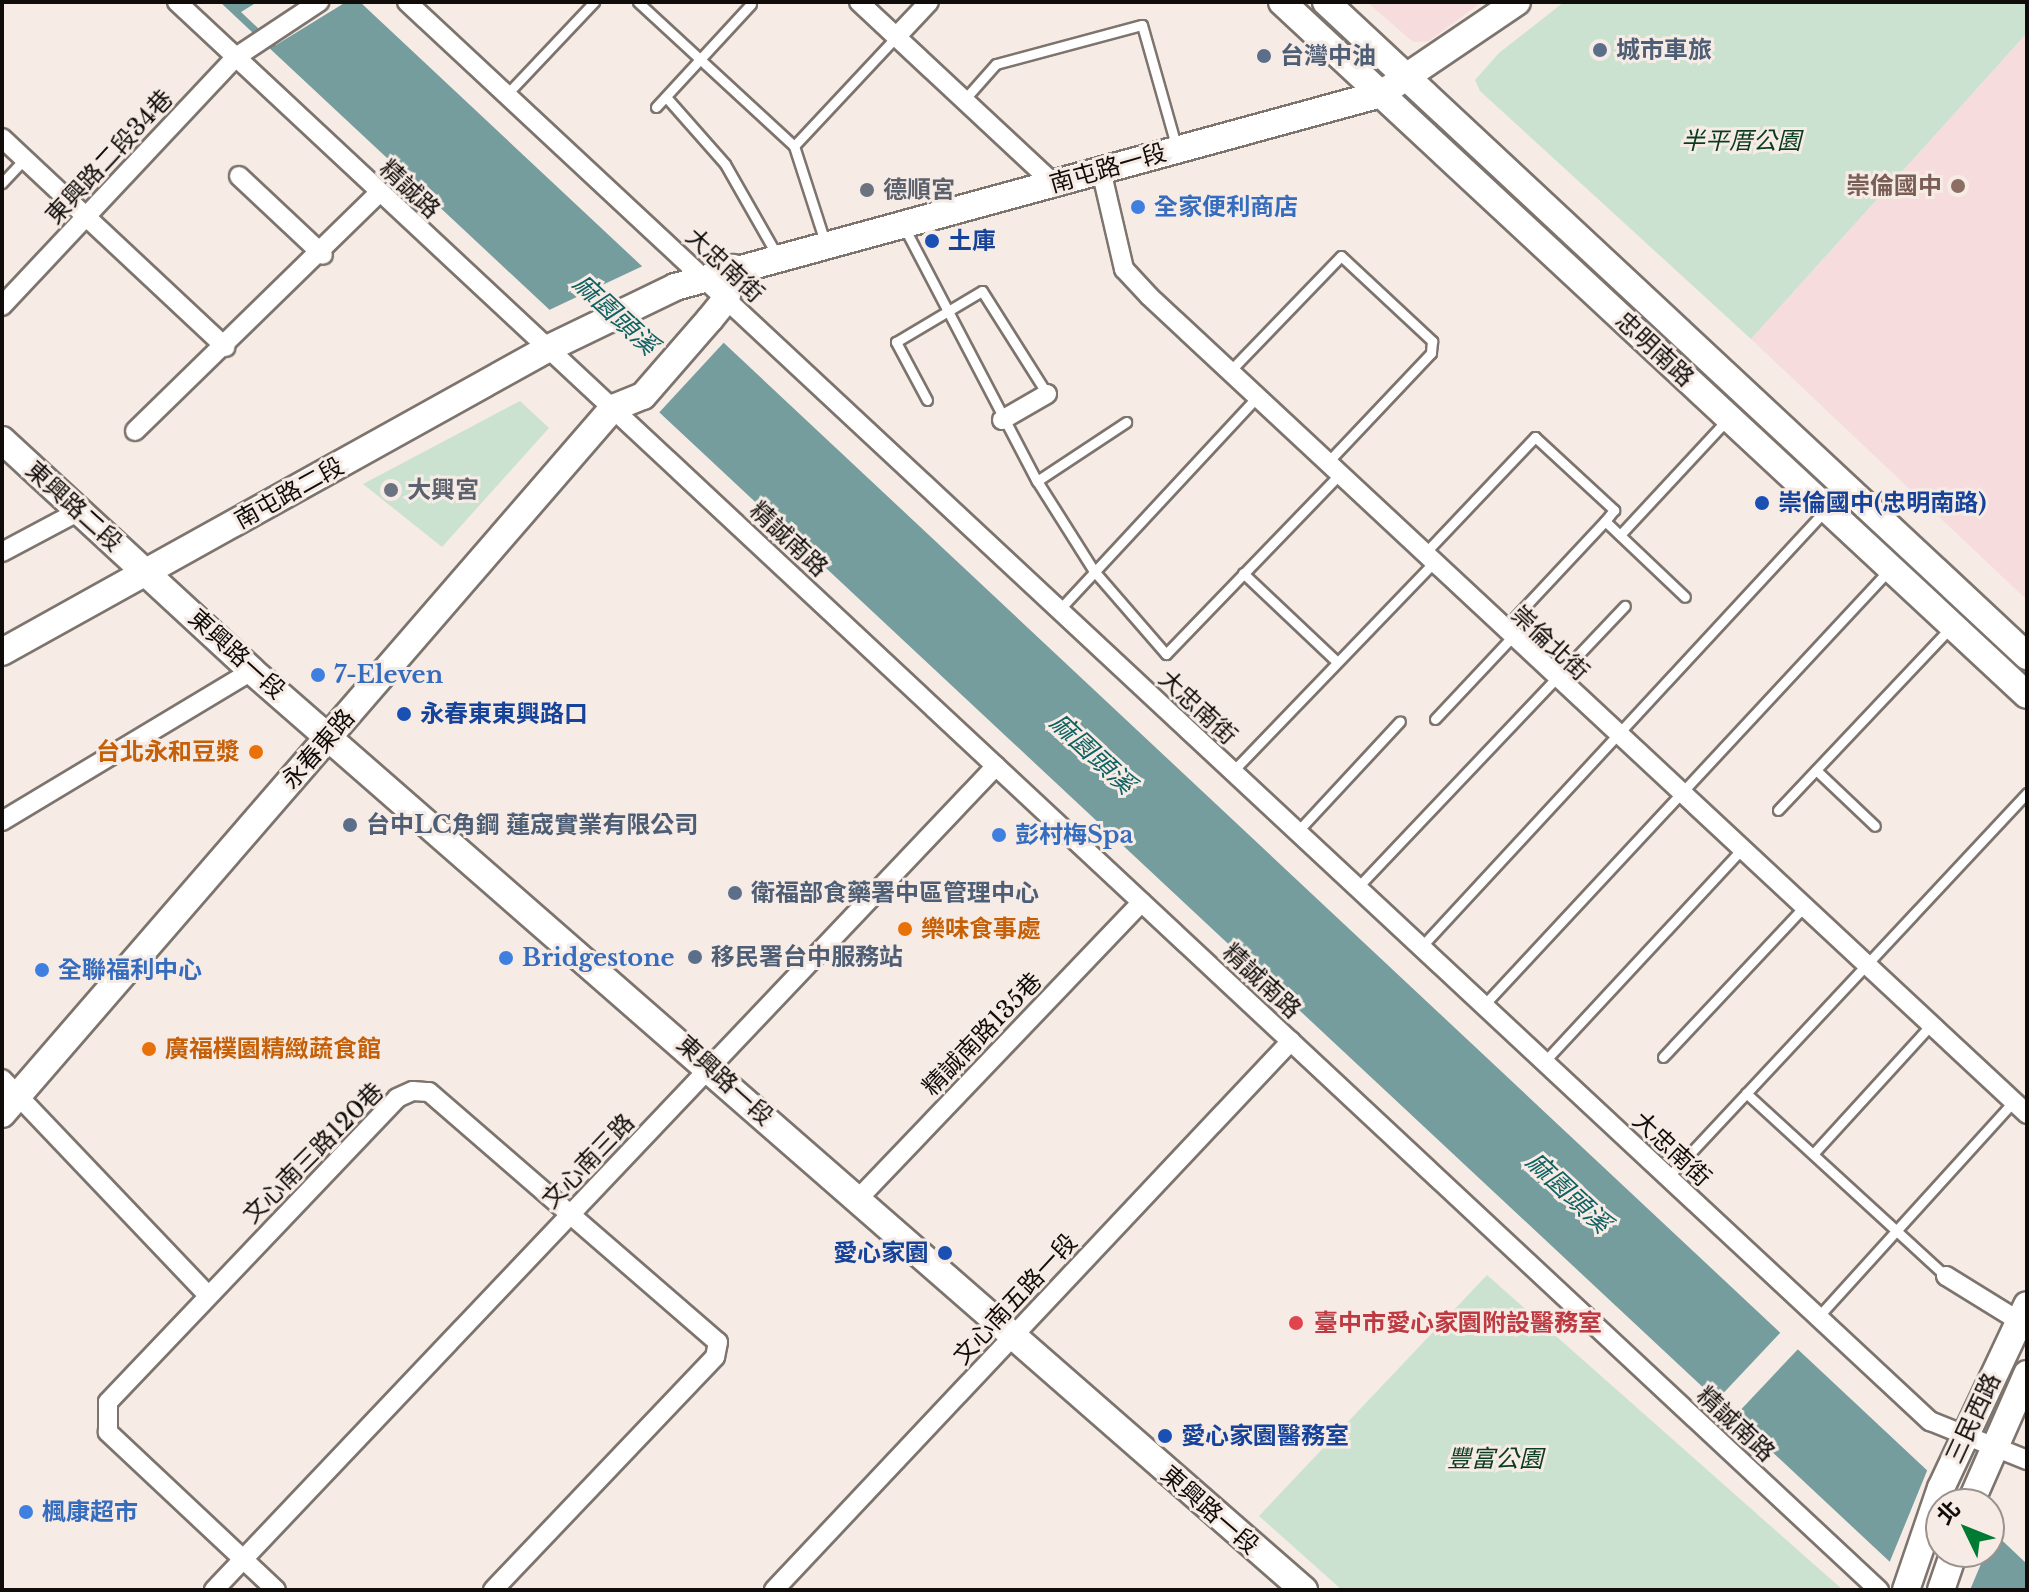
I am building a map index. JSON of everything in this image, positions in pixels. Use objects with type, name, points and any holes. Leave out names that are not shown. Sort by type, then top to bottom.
[{"type":"main road","name":"忠明南路","points":[[1282,2],[2027,695]]},
{"type":"main road","name":"忠明南路","points":[[1326,2],[2027,656]]},
{"type":"main road","name":"南屯路一段","points":[[575,334],[702,277],[1381,94],[1410,81],[1517,2]]},
{"type":"main road","points":[[718,309],[733,268]]},
{"type":"main road","name":"永春東路","points":[[7,1096],[329,736],[613,408],[643,396],[718,309]]},
{"type":"main road","name":"南屯路二段","points":[[2,652],[575,334]]},
{"type":"main road","name":"東興路二段","points":[[2,440],[146,571]]},
{"type":"main road","name":"東興路一段","points":[[146,571],[252,671],[712,1068],[1012,1338],[1304,1590]]},
{"type":"main road","name":"三民西路","points":[[1906,1589],[1941,1488],[2023,1313]]},
{"type":"main road","name":"三民西路","points":[[1977,1488],[2027,1374]]},
{"type":"main road","points":[[1941,1590],[1949,1568]]},
{"type":"street","name":"精誠路","points":[[177,2],[613,408]]},
{"type":"street","name":"東興路二段34巷","points":[[2,306],[236,57],[319,2]]},
{"type":"street","name":"大忠南街","points":[[407,2],[702,277],[718,309],[1059,610],[1930,1421],[1964,1438],[2027,1460]]},
{"type":"street","points":[[859,2],[1054,184]]},
{"type":"street","points":[[896,37],[929,2]]},
{"type":"street","points":[[2,138],[225,347]]},
{"type":"street","name":"崇倫北街","points":[[1101,170],[1124,269],[1506,636],[2020,1108]]},
{"type":"street","points":[[239,176],[323,255]]},
{"type":"street","points":[[135,431],[323,255],[379,193]]},
{"type":"street","points":[[1002,420],[1047,394]]},
{"type":"street","name":"精誠南路","points":[[613,408],[1879,1590]]},
{"type":"street","points":[[2,552],[79,511]]},
{"type":"street","points":[[2,821],[252,671]]},
{"type":"street","name":"文心南三路","points":[[214,1590],[996,766]]},
{"type":"street","name":"精誠南路135巷","points":[[857,1200],[1142,902]]},
{"type":"street","name":"文心南五路一段","points":[[774,1590],[1291,1041]]},
{"type":"street","name":"文心南三路120巷","points":[[276,1590],[108,1432],[105,1416],[108,1402],[397,1098],[413,1091],[429,1092],[718,1342],[715,1357],[493,1590]]},
{"type":"street","points":[[7,1096],[208,1295]]},
{"type":"street","points":[[1946,1276],[2023,1313]]},
{"type":"lane","points":[[507,94],[594,2]]},
{"type":"lane","points":[[638,2],[794,146],[826,245]]},
{"type":"lane","points":[[656,107],[751,4]]},
{"type":"lane","points":[[964,100],[996,64],[1142,25],[1177,149]]},
{"type":"lane","points":[[794,146],[896,37]]},
{"type":"lane","points":[[666,97],[725,164],[778,257]]},
{"type":"lane","points":[[2,183],[25,159]]},
{"type":"lane","points":[[902,224],[943,315],[1037,481],[1094,571],[1166,654],[1243,573],[1332,470],[1431,353],[1432,341],[1341,256],[1229,372]]},
{"type":"lane","points":[[927,400],[896,342],[982,291],[1047,394]]},
{"type":"lane","points":[[1059,610],[1257,397]]},
{"type":"lane","points":[[1620,535],[1729,418]]},
{"type":"lane","points":[[1037,481],[1126,422]]},
{"type":"lane","points":[[1232,772],[1337,662],[1535,437],[1614,510],[1435,719]]},
{"type":"lane","points":[[1421,947],[1846,488]]},
{"type":"lane","points":[[1605,521],[1685,597]]},
{"type":"lane","points":[[1483,1006],[1891,568]]},
{"type":"lane","points":[[1243,573],[1337,662]]},
{"type":"lane","points":[[1357,888],[1625,606]]},
{"type":"lane","points":[[1778,810],[1952,625]]},
{"type":"lane","points":[[1297,832],[1400,721]]},
{"type":"lane","points":[[1816,770],[1875,826]]},
{"type":"lane","points":[[1668,1177],[2027,793]]},
{"type":"lane","points":[[1544,1062],[1740,851]]},
{"type":"lane","points":[[1663,1057],[1803,908]]},
{"type":"lane","points":[[1813,1154],[1930,1026]]},
{"type":"lane","points":[[1746,1093],[1946,1276]]},
{"type":"lane","points":[[1818,1317],[1896,1230],[2020,1108]]},
{"type":"shaded area","points":[[1367,2],[1482,2],[1429,41],[1413,42]]},
{"type":"shaded area","name":"崇倫國中","points":[[2027,33],[2027,600],[1751,339]]},
{"type":"green space","name":"半平厝公園","points":[[1564,2],[2027,2],[2027,33],[1751,339],[1480,91],[1475,80],[1499,53]]},
{"type":"green space","points":[[520,401],[549,428],[442,547],[363,484]]},
{"type":"green space","name":"豐富公園","points":[[1487,1275],[1843,1590],[1342,1590],[1259,1516]]},
{"type":"water","name":"麻園頭溪","points":[[220,2],[360,2],[1946,1488],[1925,1488],[1925,1568],[2005,1568],[2005,1543],[2027,1564],[2027,1590],[1920,1590]]},
{"type":"pier","points":[[257,2],[346,2],[276,45],[241,12]]},
{"type":"pier","points":[[647,264],[728,338],[655,417],[547,311]]},
{"type":"pier","points":[[1782,1331],[1800,1347],[1733,1418],[1715,1402]]},
{"type":"pier","points":[[1929,1466],[1951,1488],[1925,1488],[1925,1568],[1979,1568],[1970,1590],[1914,1590],[1888,1566]]},
{"type":"place","name":"城市車旅","points":[[1600,50]]},
{"type":"place","name":"台灣中油","points":[[1264,56]]},
{"type":"place","name":"崇倫國中","points":[[1958,186]]},
{"type":"place","name":"德順宮","points":[[867,190]]},
{"type":"place","name":"全家便利商店","points":[[1138,207]]},
{"type":"place","name":"土庫","points":[[932,241]]},
{"type":"place","name":"大興宮","points":[[391,490]]},
{"type":"place","name":"崇倫國中(忠明南路)","points":[[1762,503]]},
{"type":"place","name":"7-Eleven","points":[[318,675]]},
{"type":"place","name":"永春東東興路口","points":[[404,714]]},
{"type":"place","name":"台北永和豆漿","points":[[256,752]]},
{"type":"place","name":"台中LC角鋼 蓮宬實業有限公司","points":[[350,825]]},
{"type":"place","name":"彭村梅Spa","points":[[999,835]]},
{"type":"place","name":"衛福部食藥署中區管理中心","points":[[735,893]]},
{"type":"place","name":"樂味食事處","points":[[905,929]]},
{"type":"place","name":"移民署台中服務站","points":[[695,957]]},
{"type":"place","name":"Bridgestone","points":[[506,958]]},
{"type":"place","name":"全聯福利中心","points":[[42,970]]},
{"type":"place","name":"廣福樸園精緻蔬食館","points":[[149,1049]]},
{"type":"place","name":"愛心家園","points":[[945,1253]]},
{"type":"place","name":"臺中市愛心家園附設醫務室","points":[[1296,1323]]},
{"type":"place","name":"愛心家園醫務室","points":[[1165,1436]]},
{"type":"place","name":"楓康超市","points":[[26,1512]]}]
